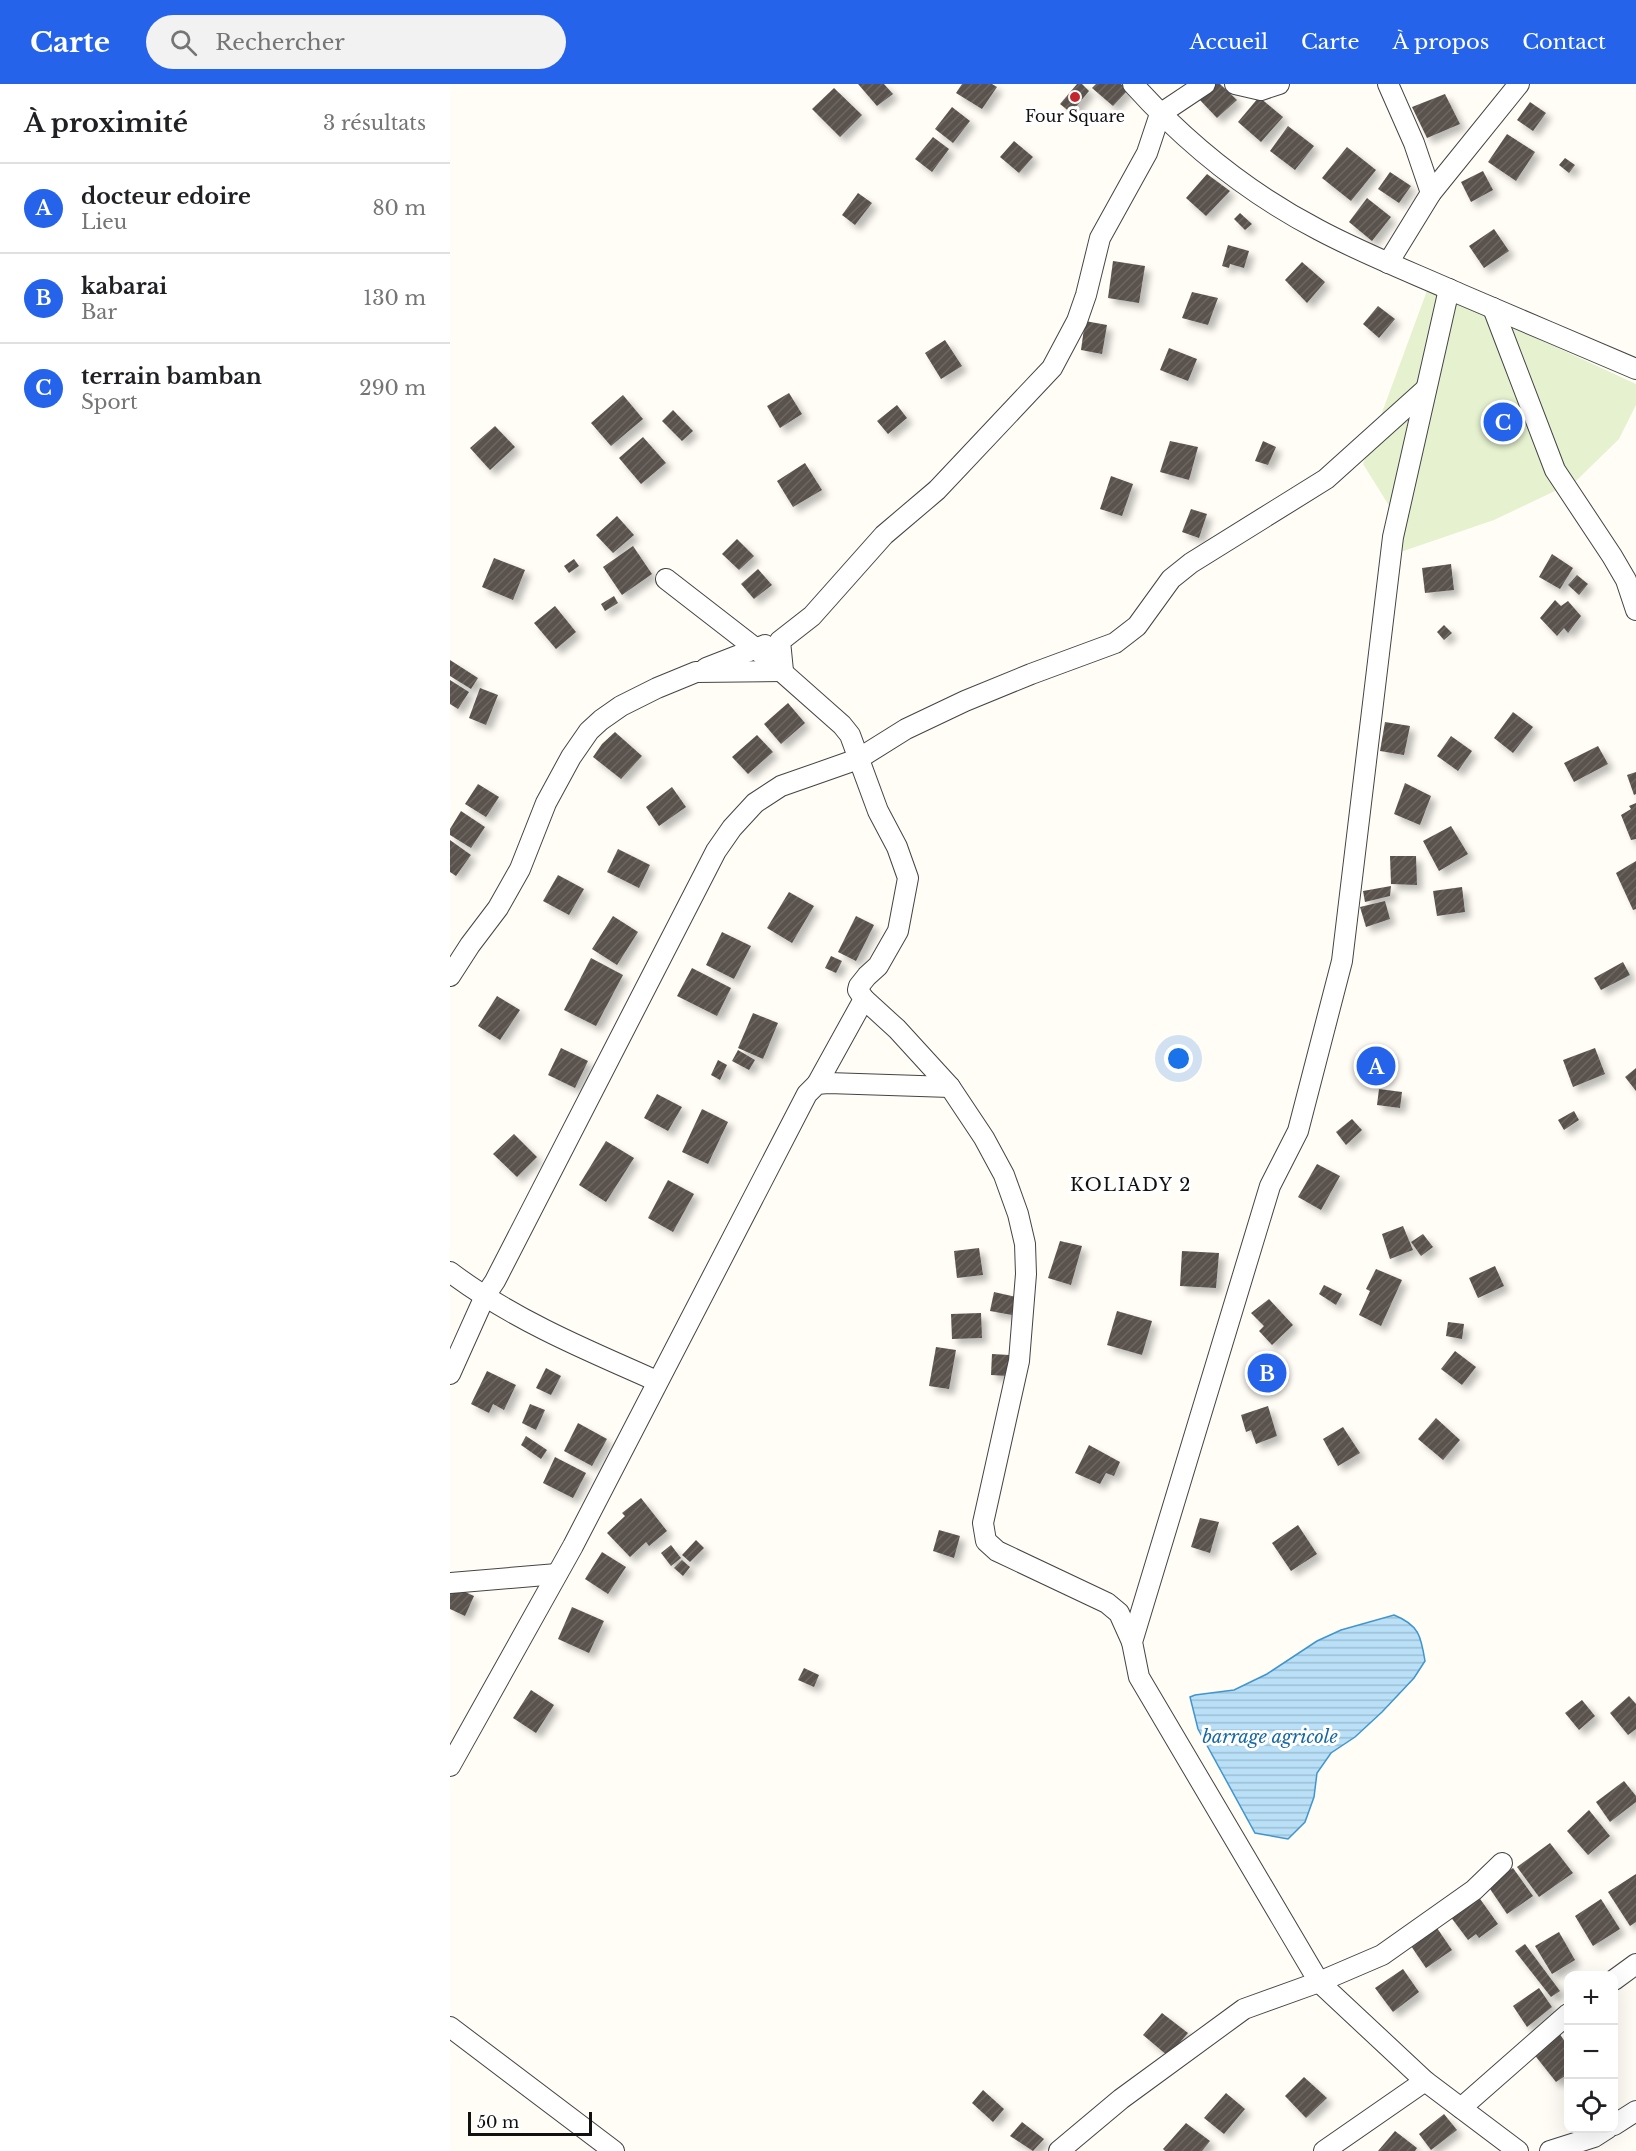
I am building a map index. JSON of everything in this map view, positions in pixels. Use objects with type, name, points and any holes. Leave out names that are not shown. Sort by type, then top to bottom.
[{"type":"street","points":[[1133,84],[1160,114],[1205,155],[1247,187],[1318,230],[1388,263],[1636,369]]},
{"type":"street","points":[[450,976],[498,908],[520,869],[546,803],[571,757],[589,731],[621,706],[657,688],[755,648],[780,641],[812,616],[884,534],[937,490],[1052,368],[1077,321],[1100,238],[1152,144],[1160,114],[1205,84]]},
{"type":"street","points":[[1235,84],[1262,90],[1279,84]]},
{"type":"street","points":[[1388,84],[1414,143],[1431,192]]},
{"type":"street","points":[[1388,263],[1431,192],[1519,84]]},
{"type":"street","points":[[1132,1642],[1270,1186],[1298,1131],[1342,961],[1393,537],[1449,289]]},
{"type":"street","points":[[1494,308],[1555,470],[1626,580],[1636,610]]},
{"type":"street","points":[[450,1374],[485,1296],[495,1281],[716,851],[732,828],[755,803],[774,791],[858,759],[906,729],[965,701],[1115,644],[1137,626],[1171,579],[1191,563],[1326,479],[1426,389]]},
{"type":"street","points":[[1380,431],[1415,438]]},
{"type":"street","points":[[666,579],[783,671],[803,692],[843,726],[850,735],[878,811],[897,847],[908,878],[898,931],[878,966],[858,990],[864,999],[897,1029],[950,1087],[984,1138],[1004,1175],[1018,1214],[1025,1244],[1026,1274],[1019,1361],[983,1523],[986,1541],[997,1551],[1107,1603],[1119,1613],[1132,1642],[1139,1677],[1319,1982],[1425,2081],[1518,2151]]},
{"type":"street","points":[[780,641],[783,671]]},
{"type":"street","points":[[696,672],[783,671]]},
{"type":"street","points":[[450,1766],[558,1574],[807,1094],[817,1084],[864,999]]},
{"type":"street","points":[[817,1084],[950,1087]]},
{"type":"street","points":[[454,1280],[579,1347],[657,1381]]},
{"type":"street","points":[[450,1583],[558,1574]]},
{"type":"street","points":[[1059,2151],[1121,2099],[1244,2009],[1319,1982],[1382,1955],[1474,1890],[1502,1863]]},
{"type":"street","points":[[1618,1977],[1636,1964]]},
{"type":"street","points":[[1461,2108],[1564,2018]]},
{"type":"street","points":[[450,2027],[614,2151]]},
{"type":"street","points":[[1324,2151],[1425,2081]]},
{"type":"street","points":[[1618,2122],[1636,2111]]},
{"type":"street","points":[[1550,2151],[1594,2138],[1601,2133]]},
{"type":"green space","points":[[1428,288],[1636,384],[1636,405],[1619,439],[1576,481],[1494,520],[1386,557],[1393,512],[1363,464]]},
{"type":"water","name":"barrage agricole","points":[[1394,1615],[1414,1627],[1420,1638],[1425,1661],[1414,1678],[1382,1712],[1355,1737],[1331,1753],[1317,1773],[1314,1797],[1305,1822],[1288,1839],[1255,1833],[1198,1729],[1190,1697],[1234,1690],[1267,1674],[1317,1641],[1341,1630]]},
{"type":"building","points":[[858,84],[884,84],[893,94],[877,106]]},
{"type":"building","points":[[962,84],[992,84],[997,87],[982,109],[956,93]]},
{"type":"building","name":"Four Square","points":[[1077,84],[1082,84],[1089,91],[1071,113],[1060,104]]},
{"type":"building","points":[[1096,84],[1121,84],[1128,90],[1113,106],[1092,88]]},
{"type":"building","points":[[1215,84],[1220,84],[1237,100],[1217,118],[1198,98]]},
{"type":"building","points":[[834,88],[862,115],[840,137],[812,109]]},
{"type":"building","points":[[1445,94],[1460,124],[1427,138],[1412,107]]},
{"type":"building","points":[[1259,97],[1283,117],[1261,142],[1238,122]]},
{"type":"building","points":[[1530,102],[1546,113],[1533,131],[1517,120]]},
{"type":"building","points":[[952,107],[970,121],[953,143],[935,129]]},
{"type":"building","points":[[1288,126],[1314,146],[1295,170],[1270,151]]},
{"type":"building","points":[[1507,134],[1535,152],[1516,181],[1488,162]]},
{"type":"building","points":[[933,137],[949,149],[932,172],[915,159]]},
{"type":"building","points":[[1014,141],[1033,157],[1019,173],[1000,157]]},
{"type":"building","points":[[1347,147],[1376,170],[1351,201],[1322,178]]},
{"type":"building","points":[[1565,158],[1575,165],[1569,173],[1559,165]]},
{"type":"building","points":[[1483,171],[1493,190],[1471,202],[1461,182]]},
{"type":"building","points":[[1390,172],[1411,186],[1399,203],[1378,189]]},
{"type":"building","points":[[1207,174],[1230,191],[1206,216],[1186,198]]},
{"type":"building","points":[[858,193],[872,203],[855,225],[842,215]]},
{"type":"building","points":[[1367,198],[1391,217],[1372,241],[1349,222]]},
{"type":"building","points":[[1240,213],[1252,224],[1245,230],[1234,219]]},
{"type":"building","points":[[1494,229],[1509,251],[1484,268],[1469,246]]},
{"type":"building","points":[[1228,245],[1249,251],[1244,268],[1230,264],[1229,268],[1222,266]]},
{"type":"building","points":[[1113,261],[1145,266],[1139,303],[1108,298]]},
{"type":"building","points":[[1302,262],[1325,282],[1307,303],[1285,280]]},
{"type":"building","points":[[1192,292],[1218,298],[1208,325],[1182,318]]},
{"type":"building","points":[[1378,306],[1395,319],[1379,338],[1363,324]]},
{"type":"building","points":[[1085,321],[1107,325],[1102,354],[1081,350]]},
{"type":"building","points":[[945,340],[962,366],[941,379],[925,353]]},
{"type":"building","points":[[1169,348],[1197,359],[1188,381],[1160,370]]},
{"type":"building","points":[[789,393],[802,414],[780,428],[767,406]]},
{"type":"building","points":[[623,395],[643,419],[611,446],[591,423]]},
{"type":"building","points":[[897,405],[907,418],[888,434],[877,421]]},
{"type":"building","points":[[673,410],[693,431],[682,441],[662,421]]},
{"type":"building","points":[[495,426],[515,447],[490,470],[470,448]]},
{"type":"building","points":[[643,437],[666,463],[641,484],[619,458]]},
{"type":"building","points":[[1170,441],[1198,447],[1189,480],[1160,472]]},
{"type":"building","points":[[1263,441],[1276,447],[1268,465],[1255,461]]},
{"type":"building","points":[[805,463],[822,490],[793,507],[777,481]]},
{"type":"building","points":[[1111,476],[1133,484],[1122,516],[1100,509]]},
{"type":"building","points":[[1191,509],[1207,514],[1199,538],[1182,532]]},
{"type":"building","points":[[617,516],[634,535],[613,553],[596,535]]},
{"type":"building","points":[[737,539],[754,556],[739,570],[722,554]]},
{"type":"building","points":[[633,546],[652,574],[622,595],[603,567]]},
{"type":"building","points":[[1552,554],[1573,568],[1560,589],[1539,577]]},
{"type":"building","points":[[494,558],[525,570],[513,600],[482,587]]},
{"type":"building","points":[[574,559],[579,566],[569,573],[564,566]]},
{"type":"building","points":[[1451,564],[1454,590],[1425,593],[1422,568]]},
{"type":"building","points":[[758,569],[772,585],[754,599],[741,584]]},
{"type":"building","points":[[1577,575],[1588,584],[1579,595],[1568,585]]},
{"type":"building","points":[[614,596],[618,603],[605,611],[601,604]]},
{"type":"building","points":[[1555,600],[1561,606],[1568,601],[1581,616],[1568,633],[1564,628],[1557,636],[1540,618]]},
{"type":"building","points":[[555,606],[576,632],[556,649],[534,623]]},
{"type":"building","points":[[1444,625],[1452,633],[1444,640],[1437,632]]},
{"type":"building","points":[[450,660],[478,678],[471,689],[450,676]]},
{"type":"building","points":[[450,680],[469,692],[458,709],[450,704]]},
{"type":"building","points":[[480,688],[498,695],[486,725],[469,718]]},
{"type":"building","points":[[788,703],[805,723],[781,744],[764,724]]},
{"type":"building","points":[[1513,712],[1533,727],[1513,753],[1494,738]]},
{"type":"building","points":[[1385,722],[1410,726],[1404,755],[1380,751]]},
{"type":"building","points":[[615,732],[642,756],[621,779],[593,757],[602,744]]},
{"type":"building","points":[[757,735],[773,752],[748,774],[732,757]]},
{"type":"building","points":[[1451,736],[1472,751],[1458,771],[1437,756]]},
{"type":"building","points":[[1598,746],[1608,764],[1574,782],[1564,763]]},
{"type":"building","points":[[1636,772],[1636,794],[1634,795],[1627,775]]},
{"type":"building","points":[[1405,783],[1431,796],[1420,825],[1394,814]]},
{"type":"building","points":[[478,784],[499,797],[486,817],[465,804]]},
{"type":"building","points":[[672,787],[686,807],[659,826],[646,807]]},
{"type":"building","points":[[1636,803],[1636,839],[1631,840],[1621,815],[1631,809],[1629,806]]},
{"type":"building","points":[[461,811],[485,827],[471,848],[450,835],[450,829]]},
{"type":"building","points":[[1451,826],[1468,854],[1439,871],[1423,841]]},
{"type":"building","points":[[450,840],[471,855],[456,876],[450,872]]},
{"type":"building","points":[[618,849],[650,865],[639,888],[607,872]]},
{"type":"building","points":[[1390,856],[1416,856],[1417,885],[1391,884]]},
{"type":"building","points":[[1636,861],[1636,909],[1633,910],[1616,873]]},
{"type":"building","points":[[558,875],[584,889],[569,915],[543,901]]},
{"type":"building","points":[[1391,886],[1390,896],[1365,902],[1363,891]]},
{"type":"building","points":[[1462,887],[1465,912],[1437,916],[1433,891]]},
{"type":"building","points":[[789,892],[814,906],[792,943],[767,928]]},
{"type":"building","points":[[1385,901],[1390,919],[1366,927],[1360,907]]},
{"type":"building","points":[[613,916],[638,932],[617,965],[592,949]]},
{"type":"building","points":[[856,916],[874,925],[856,961],[838,952]]},
{"type":"building","points":[[722,932],[751,946],[734,979],[706,965]]},
{"type":"building","points":[[831,956],[842,961],[836,973],[825,968]]},
{"type":"building","points":[[591,958],[623,975],[596,1026],[564,1010]]},
{"type":"building","points":[[1623,962],[1630,975],[1601,990],[1594,978]]},
{"type":"building","points":[[692,968],[731,988],[717,1016],[677,996]]},
{"type":"building","points":[[497,996],[520,1010],[500,1040],[478,1026]]},
{"type":"building","points":[[753,1013],[778,1023],[763,1059],[738,1048]]},
{"type":"building","points":[[561,1048],[588,1061],[575,1088],[548,1075]]},
{"type":"building","points":[[1365,1048],[1391,1055],[1385,1077],[1362,1073],[1367,1060],[1362,1059]]},
{"type":"building","points":[[1595,1048],[1605,1074],[1573,1087],[1563,1060]]},
{"type":"building","points":[[738,1050],[755,1060],[749,1070],[732,1061]]},
{"type":"building","points":[[718,1060],[727,1065],[720,1080],[711,1075]]},
{"type":"building","points":[[1636,1068],[1636,1091],[1625,1077]]},
{"type":"building","points":[[1379,1089],[1402,1092],[1400,1108],[1377,1105]]},
{"type":"building","points":[[657,1094],[682,1107],[668,1131],[644,1118]]},
{"type":"building","points":[[702,1109],[728,1122],[708,1164],[682,1152]]},
{"type":"building","points":[[1574,1111],[1579,1120],[1564,1130],[1558,1120]]},
{"type":"building","points":[[1352,1119],[1362,1130],[1346,1145],[1336,1132]]},
{"type":"building","points":[[514,1134],[537,1157],[517,1177],[493,1154]]},
{"type":"building","points":[[606,1141],[634,1158],[606,1202],[579,1185]]},
{"type":"building","points":[[1317,1164],[1340,1176],[1321,1210],[1298,1197]]},
{"type":"building","points":[[668,1180],[694,1194],[673,1232],[648,1218]]},
{"type":"building","points":[[1403,1226],[1413,1250],[1390,1259],[1382,1234]]},
{"type":"building","points":[[1423,1234],[1433,1247],[1421,1256],[1411,1242]]},
{"type":"building","points":[[1060,1241],[1082,1246],[1071,1285],[1048,1278]]},
{"type":"building","points":[[979,1248],[983,1275],[957,1278],[954,1251]]},
{"type":"building","points":[[1182,1251],[1219,1253],[1216,1288],[1180,1286]]},
{"type":"building","points":[[1495,1266],[1504,1286],[1478,1298],[1469,1278]]},
{"type":"building","points":[[1376,1269],[1402,1280],[1381,1326],[1359,1315],[1370,1291],[1366,1289]]},
{"type":"building","points":[[1324,1285],[1342,1294],[1336,1305],[1319,1294]]},
{"type":"building","points":[[994,1292],[1016,1297],[1012,1315],[990,1311]]},
{"type":"building","points":[[1269,1299],[1293,1325],[1272,1345],[1259,1331],[1264,1326],[1251,1313]]},
{"type":"building","points":[[1117,1311],[1152,1321],[1142,1355],[1107,1345]]},
{"type":"building","points":[[981,1313],[982,1338],[952,1339],[951,1314]]},
{"type":"building","points":[[1448,1322],[1464,1324],[1462,1339],[1446,1336]]},
{"type":"building","points":[[936,1347],[956,1350],[949,1389],[929,1386]]},
{"type":"building","points":[[1455,1351],[1476,1367],[1462,1385],[1441,1369]]},
{"type":"building","points":[[992,1354],[1009,1355],[1008,1376],[991,1375]]},
{"type":"building","points":[[1270,1358],[1281,1376],[1264,1385],[1252,1369]]},
{"type":"building","points":[[546,1368],[561,1376],[551,1395],[536,1388]]},
{"type":"building","points":[[487,1371],[516,1385],[504,1410],[493,1404],[489,1413],[471,1404]]},
{"type":"building","points":[[530,1404],[545,1410],[536,1430],[522,1423]]},
{"type":"building","points":[[1268,1406],[1277,1436],[1256,1444],[1251,1430],[1246,1432],[1241,1415]]},
{"type":"building","points":[[1436,1418],[1460,1440],[1443,1460],[1418,1439]]},
{"type":"building","points":[[578,1423],[607,1439],[592,1466],[564,1451]]},
{"type":"building","points":[[1343,1427],[1360,1453],[1338,1466],[1323,1439]]},
{"type":"building","points":[[526,1436],[547,1450],[541,1459],[521,1445]]},
{"type":"building","points":[[1089,1445],[1120,1462],[1114,1476],[1106,1473],[1100,1484],[1075,1473]]},
{"type":"building","points":[[555,1457],[586,1473],[573,1498],[543,1483]]},
{"type":"building","points":[[641,1498],[667,1531],[649,1546],[646,1542],[630,1557],[607,1533],[625,1516],[622,1513]]},
{"type":"building","points":[[1200,1518],[1219,1522],[1210,1553],[1191,1547]]},
{"type":"building","points":[[1298,1525],[1317,1554],[1291,1571],[1272,1543]]},
{"type":"building","points":[[939,1530],[960,1536],[954,1558],[933,1551]]},
{"type":"building","points":[[696,1540],[704,1548],[690,1562],[682,1555]]},
{"type":"building","points":[[671,1545],[681,1558],[671,1566],[661,1553]]},
{"type":"building","points":[[602,1552],[626,1567],[608,1594],[585,1579]]},
{"type":"building","points":[[682,1560],[690,1567],[683,1576],[674,1568]]},
{"type":"building","points":[[450,1585],[474,1596],[465,1616],[450,1609]]},
{"type":"building","points":[[572,1607],[604,1621],[589,1653],[558,1639]]},
{"type":"building","points":[[804,1668],[819,1675],[814,1687],[798,1680]]},
{"type":"building","points":[[531,1690],[554,1705],[536,1733],[513,1718]]},
{"type":"building","points":[[1629,1696],[1636,1704],[1636,1729],[1628,1735],[1610,1713]]},
{"type":"building","points":[[1582,1700],[1595,1716],[1579,1730],[1565,1713]]},
{"type":"building","points":[[1624,1781],[1636,1796],[1636,1802],[1610,1822],[1596,1802]]},
{"type":"building","points":[[1589,1810],[1610,1836],[1588,1855],[1567,1831]]},
{"type":"building","points":[[1550,1843],[1573,1873],[1539,1897],[1517,1867]]},
{"type":"building","points":[[1513,1868],[1533,1896],[1507,1914],[1488,1886]]},
{"type":"building","points":[[1636,1874],[1636,1922],[1630,1926],[1608,1892]]},
{"type":"building","points":[[1478,1896],[1498,1924],[1479,1938],[1476,1934],[1468,1940],[1450,1916]]},
{"type":"building","points":[[1601,1899],[1620,1929],[1593,1946],[1575,1916]]},
{"type":"building","points":[[1437,1928],[1452,1950],[1426,1968],[1411,1946]]},
{"type":"building","points":[[1559,1932],[1575,1960],[1552,1974],[1535,1946]]},
{"type":"building","points":[[1525,1944],[1560,1991],[1551,1997],[1515,1951]]},
{"type":"building","points":[[1403,1969],[1419,1992],[1393,2012],[1375,1988]]},
{"type":"building","points":[[1539,1988],[1552,2007],[1527,2027],[1513,2006]]},
{"type":"building","points":[[1162,2013],[1188,2033],[1168,2056],[1143,2035]]},
{"type":"building","points":[[1559,2033],[1564,2040],[1564,2077],[1556,2082],[1533,2053]]},
{"type":"building","points":[[1304,2077],[1327,2098],[1306,2118],[1285,2096]]},
{"type":"building","points":[[983,2090],[1004,2109],[993,2122],[972,2103]]},
{"type":"building","points":[[1226,2093],[1245,2109],[1224,2134],[1204,2118]]},
{"type":"building","points":[[1444,2114],[1457,2130],[1431,2150],[1419,2134]]},
{"type":"building","points":[[1022,2122],[1044,2139],[1033,2151],[1010,2136]]},
{"type":"building","points":[[1186,2123],[1210,2141],[1202,2151],[1165,2151],[1163,2149]]},
{"type":"building","points":[[1395,2131],[1417,2148],[1415,2151],[1378,2151]]},
{"type":"place","name":"Four Square","points":[[1075,97]]},
{"type":"place","name":"terrain bamban","points":[[1503,422]]},
{"type":"place","name":"docteur edoire","points":[[1376,1066]]},
{"type":"place","name":"kabarai","points":[[1267,1373]]},
{"type":"district","name":"KOLIADY 2","points":[[1131,1185]]}]
